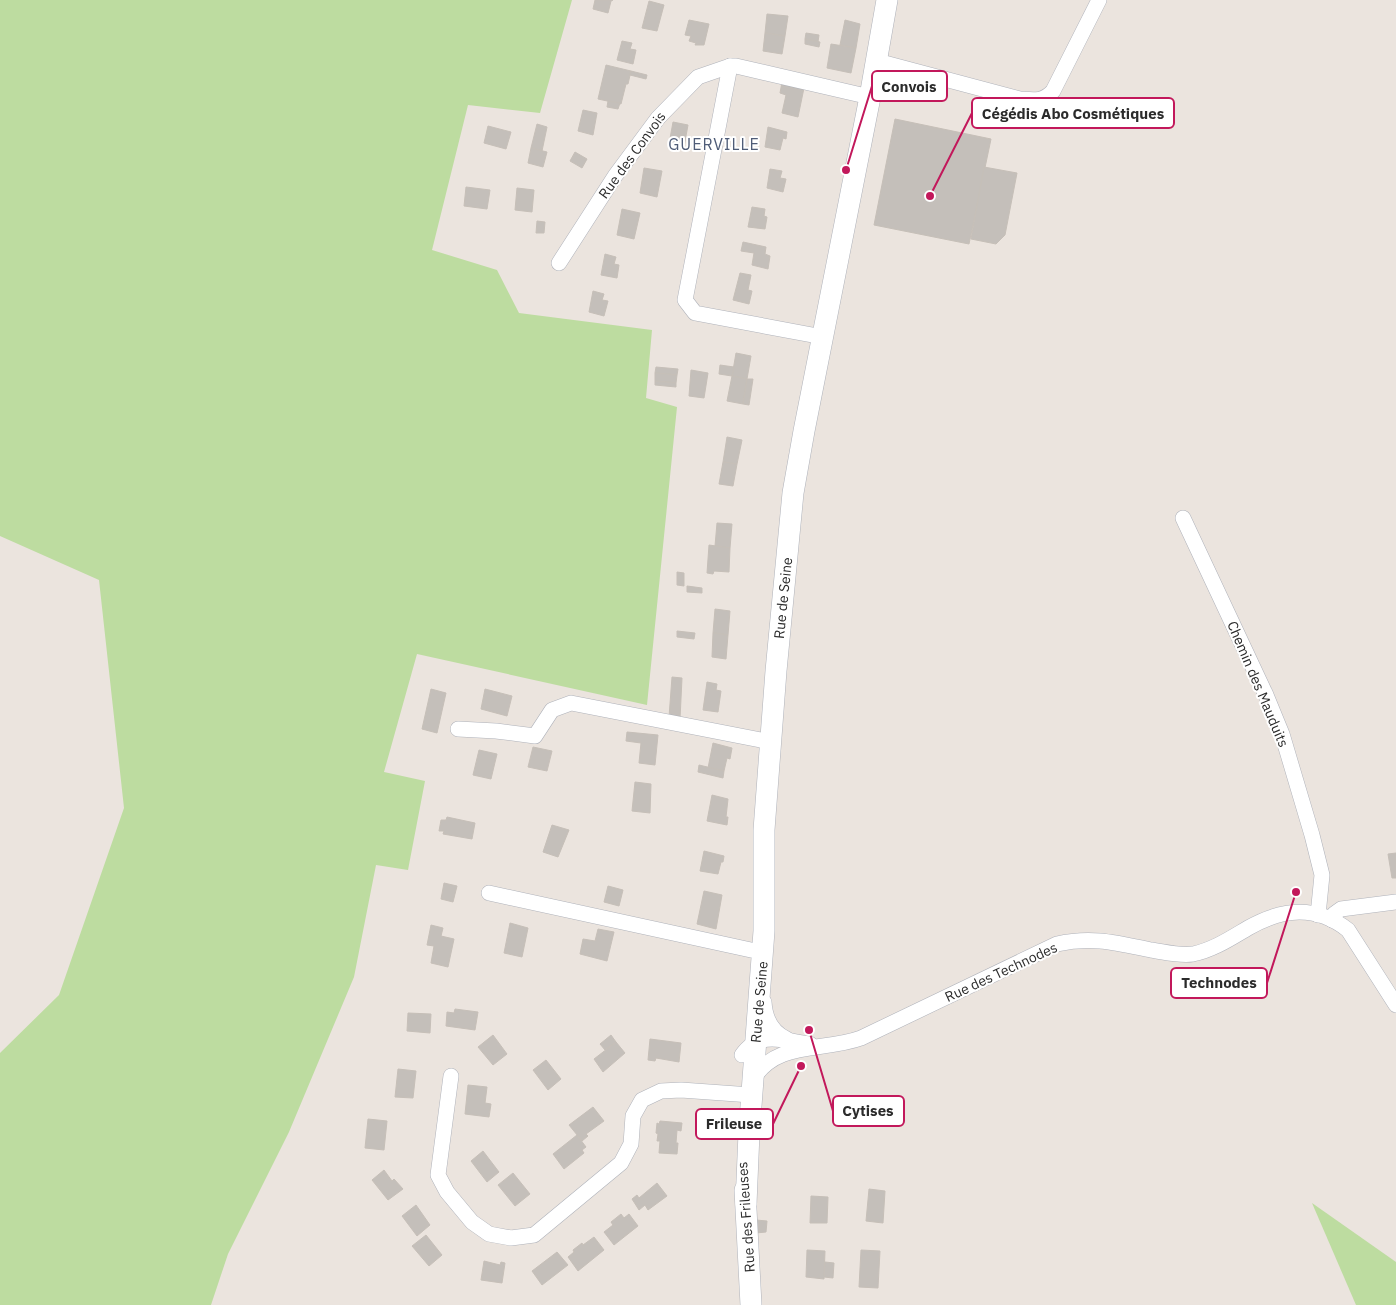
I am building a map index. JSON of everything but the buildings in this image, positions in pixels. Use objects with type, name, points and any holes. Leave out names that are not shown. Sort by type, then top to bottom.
[{"type":"street","name":"Rue de Seine","points":[[750,1044],[761,978],[765,908],[764,830],[793,493],[877,61],[887,0]]},
{"type":"street","points":[[877,61],[1020,99],[1040,101],[1053,91],[1100,0]]},
{"type":"street","points":[[730,66],[686,300],[695,313],[823,337]]},
{"type":"street","name":"Rue des Convois","points":[[559,262],[615,176],[658,118],[698,77],[730,66],[752,68],[870,97]]},
{"type":"street","name":"Chemin des Mauduits","points":[[1183,518],[1266,695],[1282,734],[1322,875],[1325,917]]},
{"type":"street","points":[[458,729],[535,736],[552,710],[571,703],[771,742]]},
{"type":"street","name":"Rue des Frileuses","points":[[751,1305],[740,1132],[748,1090],[751,950],[764,830]]},
{"type":"street","points":[[489,893],[751,950]]},
{"type":"street","points":[[1325,917],[1341,909],[1396,902]]},
{"type":"street","name":"Rue des Technodes","points":[[748,1090],[766,1062],[783,1054],[824,1045],[850,1042],[873,1033],[1057,944],[1072,940],[1095,939],[1166,952],[1194,953],[1219,945],[1263,920],[1276,915],[1300,912],[1325,917]]},
{"type":"street","points":[[1325,917],[1348,930],[1396,1005]]},
{"type":"street","points":[[761,978],[766,1014],[769,1022],[778,1034],[793,1042]]},
{"type":"street","name":"Rue des Technodes","points":[[750,1044],[776,1039],[824,1045]]},
{"type":"street","points":[[750,1044],[767,1053],[783,1054]]},
{"type":"street","points":[[451,1076],[438,1175],[447,1192],[472,1222],[489,1234],[511,1238],[534,1235],[621,1163],[631,1144],[633,1116],[642,1100],[661,1091],[748,1090]]},
{"type":"green space","points":[[0,0],[572,0],[540,113],[468,105],[432,250],[497,270],[519,313],[652,330],[646,398],[677,407],[647,705],[417,654],[384,772],[425,781],[408,870],[376,865],[354,977],[289,1132],[228,1254],[211,1305],[0,1305],[0,1053],[59,995],[124,808],[99,580],[0,536]]},
{"type":"green space","points":[[1312,1203],[1396,1262],[1396,1305],[1356,1305]]},
{"type":"place","name":"Convois","points":[[846,170]]},
{"type":"place","name":"Cégédis Abo Cosmétiques","points":[[930,196]]},
{"type":"place","name":"Technodes","points":[[1296,892]]},
{"type":"place","name":"Cytises","points":[[809,1030]]},
{"type":"place","name":"Frileuse","points":[[801,1066]]},
{"type":"district","name":"GUERVILLE","points":[[714,144]]}]
